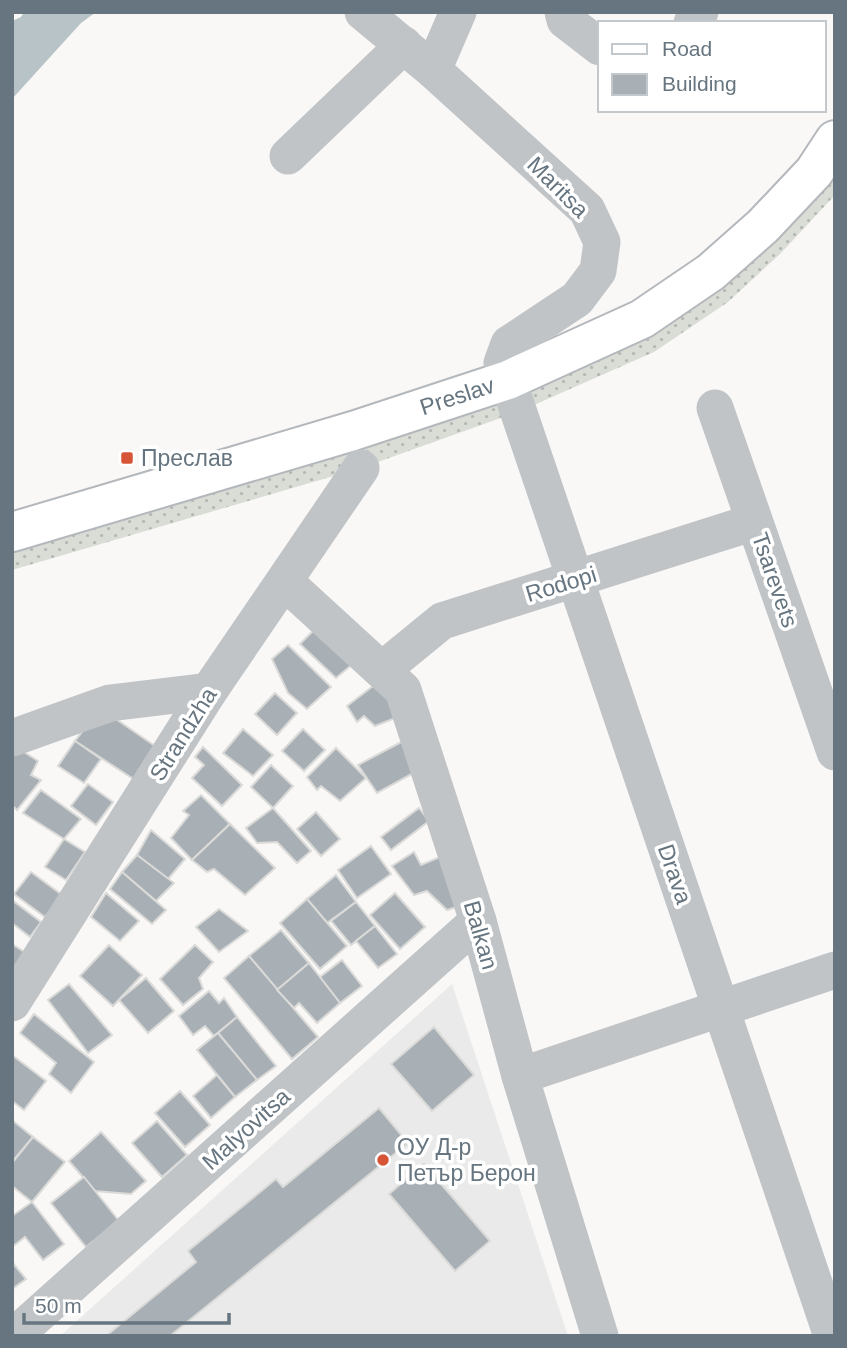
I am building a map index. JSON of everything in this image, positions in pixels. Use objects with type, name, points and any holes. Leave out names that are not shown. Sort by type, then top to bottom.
[{"type":"main road","name":"Preslav","points":[[12,532],[353,431],[513,396],[642,319],[711,272],[763,226],[814,172],[835,140]]},
{"type":"street","name":"Maritsa","points":[[363,12],[433,70],[587,210],[602,242],[598,271],[577,299],[509,344],[502,363],[513,396]]},
{"type":"street","points":[[433,70],[458,12]]},
{"type":"street","points":[[563,12],[565,20],[598,45]]},
{"type":"street","points":[[288,156],[404,45]]},
{"type":"street","name":"Drava","points":[[513,396],[832,1336]]},
{"type":"street","name":"Tsarevets","points":[[715,408],[835,752]]},
{"type":"street","name":"Strandzha","points":[[12,1003],[209,691],[361,468]]},
{"type":"street","name":"Rodopi","points":[[382,670],[442,621],[754,522]]},
{"type":"street","name":"Balkan","points":[[285,582],[403,690],[478,921],[520,1076],[600,1336]]},
{"type":"street","points":[[12,738],[110,703],[209,691]]},
{"type":"street","name":"Malyovitsa","points":[[14,1336],[478,921]]},
{"type":"street","points":[[520,1076],[835,970]]},
{"type":"shaded area","points":[[24,12],[96,12],[81,23],[12,99],[12,21],[21,17]]},
{"type":"shaded area","points":[[835,140],[835,195],[781,253],[728,302],[654,352],[518,412],[361,468],[12,570],[12,532],[642,319]]},
{"type":"shaded area","name":"ОУ Д-р Петър Берон","points":[[452,984],[568,1336],[60,1336]]},
{"type":"building","points":[[321,623],[360,658],[336,678],[300,644]]},
{"type":"building","points":[[288,645],[331,687],[307,709],[288,693],[272,659]]},
{"type":"building","points":[[381,680],[398,717],[375,726],[364,716],[357,722],[347,706]]},
{"type":"building","points":[[275,693],[297,713],[277,735],[255,714]]},
{"type":"building","points":[[110,715],[155,746],[135,780],[75,741],[89,723]]},
{"type":"building","points":[[243,729],[273,755],[253,776],[223,753]]},
{"type":"building","points":[[303,729],[325,750],[304,771],[282,751]]},
{"type":"building","points":[[405,740],[419,770],[377,793],[358,765]]},
{"type":"building","points":[[75,741],[101,759],[84,783],[58,766]]},
{"type":"building","points":[[13,745],[38,761],[31,775],[41,780],[17,810],[12,805]]},
{"type":"building","points":[[203,747],[242,785],[222,806],[192,778],[204,765],[195,757]]},
{"type":"building","points":[[336,748],[366,778],[340,801],[321,786],[317,790],[307,777]]},
{"type":"building","points":[[271,765],[293,786],[273,808],[251,787]]},
{"type":"building","points":[[88,784],[113,802],[96,825],[71,806]]},
{"type":"building","points":[[41,790],[81,819],[64,839],[23,813]]},
{"type":"building","points":[[201,795],[230,824],[192,860],[171,838],[189,815],[183,811]]},
{"type":"building","points":[[273,808],[311,851],[297,863],[277,842],[257,843],[246,828]]},
{"type":"building","points":[[419,808],[429,821],[391,850],[381,837]]},
{"type":"building","points":[[316,812],[340,839],[321,856],[297,829]]},
{"type":"building","points":[[230,824],[275,868],[245,895],[214,869],[207,872],[192,860]]},
{"type":"building","points":[[151,830],[185,859],[168,879],[137,855]]},
{"type":"building","points":[[64,839],[85,852],[66,880],[45,867]]},
{"type":"building","points":[[371,846],[391,874],[357,898],[338,870]]},
{"type":"building","points":[[414,852],[421,865],[447,854],[466,904],[447,910],[427,891],[414,895],[392,866]]},
{"type":"building","points":[[137,855],[174,883],[156,901],[122,872]]},
{"type":"building","points":[[31,872],[62,895],[45,917],[14,894]]},
{"type":"building","points":[[122,872],[166,910],[152,924],[110,889]]},
{"type":"building","points":[[336,875],[356,902],[327,923],[307,899]]},
{"type":"building","points":[[106,893],[139,921],[120,941],[91,917]]},
{"type":"building","points":[[395,893],[425,927],[400,949],[370,915]]},
{"type":"building","points":[[307,899],[347,946],[320,969],[280,923]]},
{"type":"building","points":[[12,900],[41,922],[30,937],[12,923]]},
{"type":"building","points":[[356,902],[375,926],[351,945],[331,921]]},
{"type":"building","points":[[219,909],[248,931],[219,952],[196,927]]},
{"type":"building","points":[[375,926],[397,954],[378,968],[356,941]]},
{"type":"building","points":[[281,930],[309,963],[277,990],[249,956]]},
{"type":"building","points":[[12,944],[26,953],[12,971]]},
{"type":"building","points":[[109,945],[142,975],[113,1006],[80,976]]},
{"type":"building","points":[[195,945],[213,962],[199,978],[203,989],[183,1005],[160,979]]},
{"type":"building","points":[[249,956],[318,1037],[292,1059],[224,978]]},
{"type":"building","points":[[342,960],[362,986],[340,1003],[320,977]]},
{"type":"building","points":[[309,963],[340,1003],[317,1023],[299,1003],[294,1008],[277,990]]},
{"type":"building","points":[[146,978],[174,1011],[148,1033],[119,1000]]},
{"type":"building","points":[[69,984],[112,1035],[88,1053],[48,1000]]},
{"type":"building","points":[[209,991],[219,1003],[224,998],[237,1017],[214,1036],[205,1026],[193,1035],[179,1016]]},
{"type":"building","points":[[34,1014],[94,1062],[71,1093],[49,1074],[56,1063],[20,1033]]},
{"type":"building","points":[[237,1017],[276,1066],[257,1080],[218,1033]]},
{"type":"building","points":[[434,1027],[474,1075],[432,1111],[391,1064]]},
{"type":"building","points":[[218,1033],[257,1080],[235,1097],[197,1050]]},
{"type":"building","points":[[12,1055],[46,1081],[24,1110],[12,1101]]},
{"type":"building","points":[[217,1075],[235,1097],[211,1118],[193,1096]]},
{"type":"building","points":[[180,1091],[210,1125],[185,1147],[155,1113]]},
{"type":"building","points":[[379,1108],[408,1143],[170,1336],[106,1336],[196,1262],[188,1251],[276,1179],[283,1187]]},
{"type":"building","points":[[12,1120],[33,1137],[12,1162]]},
{"type":"building","points":[[157,1121],[187,1155],[162,1177],[132,1143]]},
{"type":"building","points":[[101,1132],[146,1181],[131,1194],[95,1191],[69,1161]]},
{"type":"building","points":[[33,1137],[65,1162],[32,1202],[12,1186],[12,1163]]},
{"type":"building","points":[[424,1164],[490,1241],[455,1271],[389,1194]]},
{"type":"building","points":[[84,1177],[119,1221],[86,1247],[51,1203]]},
{"type":"building","points":[[32,1202],[64,1244],[43,1260],[25,1237],[12,1247],[12,1216]]},
{"type":"building","points":[[12,1262],[26,1279],[12,1289]]},
{"type":"place","name":"Преслав","points":[[127,458]]},
{"type":"place","name":"ОУ Д-р Петър Берон","points":[[383,1160]]}]
